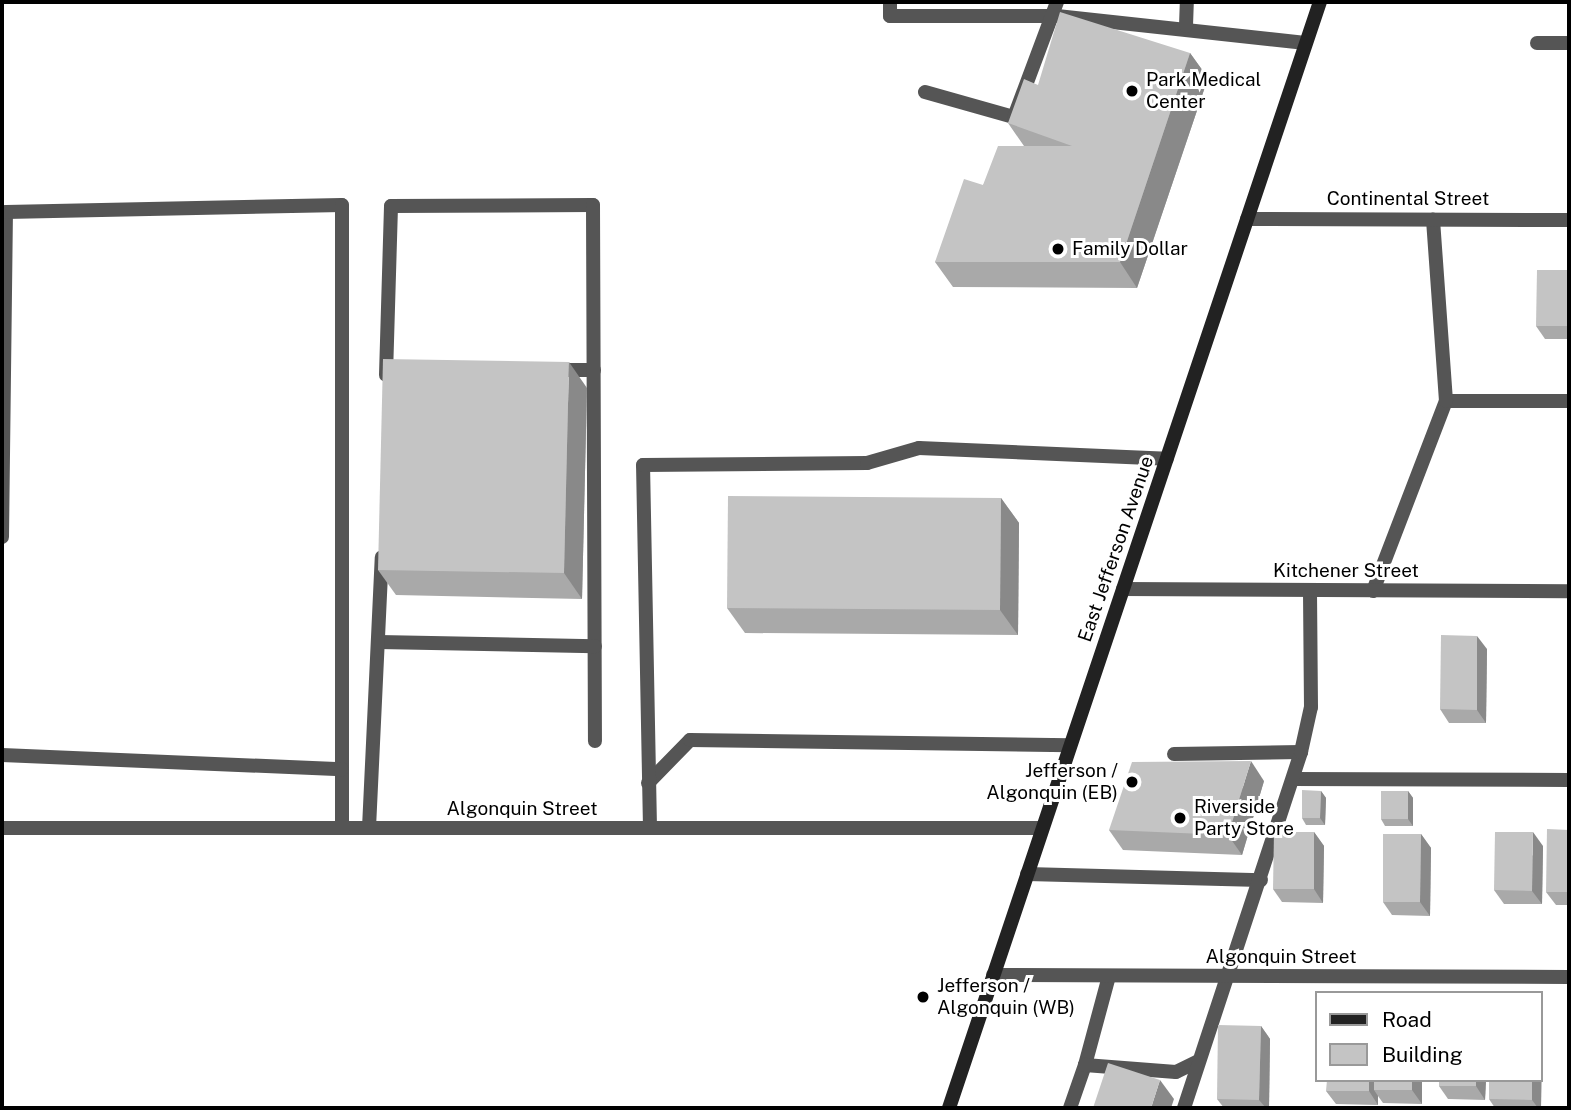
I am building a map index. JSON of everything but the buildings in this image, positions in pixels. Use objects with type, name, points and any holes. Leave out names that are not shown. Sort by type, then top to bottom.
[{"type":"main road","name":"East Jefferson Avenue","points":[[949,1108],[1320,2]]},
{"type":"street","points":[[890,2],[890,16],[1057,9],[1306,43]]},
{"type":"street","points":[[1186,26],[1187,2]]},
{"type":"street","points":[[925,92],[1014,117],[1057,9]]},
{"type":"street","points":[[1537,43],[1569,43]]},
{"type":"street","points":[[2,537],[6,212],[342,205],[342,828]]},
{"type":"street","points":[[386,398],[393,370],[390,206],[593,205],[595,740]]},
{"type":"street","name":"Continental Street","points":[[1247,219],[1569,220]]},
{"type":"street","points":[[1373,591],[1446,401],[1433,219]]},
{"type":"street","points":[[543,370],[594,370]]},
{"type":"street","points":[[1446,401],[1569,401]]},
{"type":"street","points":[[650,828],[643,465],[867,463],[919,448],[1167,459]]},
{"type":"street","points":[[369,828],[382,537]]},
{"type":"street","name":"Kitchener Street","points":[[1123,589],[1569,592]]},
{"type":"street","points":[[1184,1108],[1301,752],[1311,707],[1310,590]]},
{"type":"street","points":[[379,642],[595,646]]},
{"type":"street","points":[[648,783],[690,740],[1070,745]]},
{"type":"street","points":[[1174,754],[1301,752]]},
{"type":"street","points":[[2,755],[342,769]]},
{"type":"street","points":[[1293,779],[1569,780]]},
{"type":"street","name":"Algonquin Street","points":[[2,828],[1042,828]]},
{"type":"street","points":[[1027,874],[1261,880]]},
{"type":"street","name":"Algonquin Street","points":[[993,975],[1569,977]]},
{"type":"street","points":[[1070,1108],[1085,1065],[1109,976]]},
{"type":"street","points":[[1085,1065],[1177,1072],[1199,1061]]},
{"type":"place","name":"Park Medical Center","points":[[1132,91]]},
{"type":"place","name":"Family Dollar","points":[[1058,249]]},
{"type":"place","name":"Jefferson / Algonquin (EB)","points":[[1132,782]]},
{"type":"place","name":"Riverside Party Store","points":[[1180,818]]},
{"type":"place","name":"Jefferson / Algonquin (WB)","points":[[923,997]]}]
